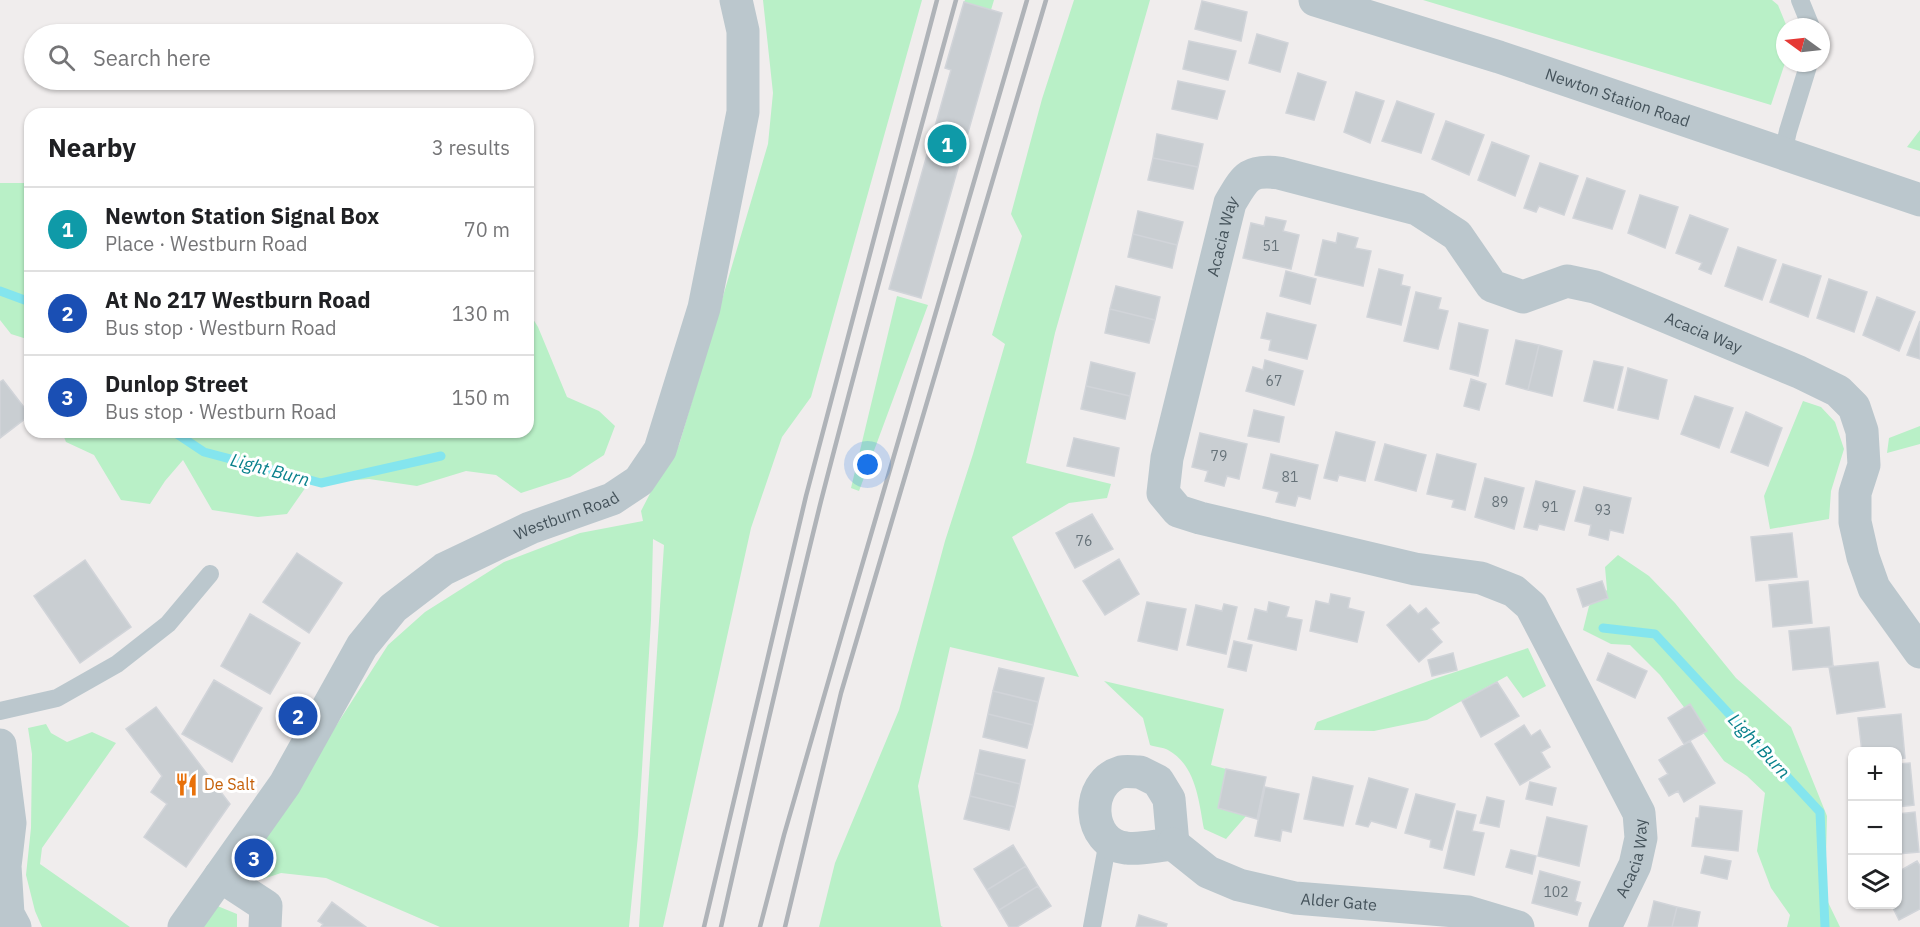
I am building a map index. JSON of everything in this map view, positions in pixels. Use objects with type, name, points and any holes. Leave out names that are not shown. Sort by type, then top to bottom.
[{"type":"street","name":"Westburn Road","points":[[184,927],[285,784],[362,646],[393,608],[444,569],[530,528],[612,499],[639,481],[660,450],[704,308],[743,112],[743,31],[736,0]]},
{"type":"street","name":"Newton Station Road","points":[[1315,0],[1499,57],[1920,200]]},
{"type":"street","name":"Acacia Way","points":[[1605,927],[1635,866],[1641,838],[1639,813],[1532,606],[1514,591],[1481,578],[1415,570],[1200,518],[1178,510],[1163,493],[1167,458],[1230,203],[1245,179],[1261,171],[1279,173],[1417,209],[1457,235],[1492,286],[1523,297],[1567,281],[1595,287],[1799,372],[1838,391],[1854,407],[1862,431],[1864,465],[1855,493],[1855,522],[1863,557],[1874,588],[1920,652]]},
{"type":"street","points":[[0,745],[10,823],[5,866],[8,914],[15,927]]},
{"type":"street","points":[[1120,772],[1140,772],[1158,781],[1169,799],[1173,844],[1125,848],[1108,841],[1096,824],[1094,804],[1102,785],[1120,772]]},
{"type":"street","name":"Alder Gate","points":[[1173,844],[1208,872],[1239,885],[1295,898],[1468,912],[1518,927]]},
{"type":"street","points":[[220,876],[266,906],[265,927]]},
{"type":"lane","points":[[1800,0],[1807,18]]},
{"type":"lane","points":[[1783,153],[1806,72]]},
{"type":"lane","points":[[0,711],[57,698],[117,664],[168,624],[210,574]]},
{"type":"lane","points":[[1092,927],[1108,841]]},
{"type":"green space","points":[[763,0],[922,0],[811,397],[782,437],[751,528],[663,927],[639,927],[664,545],[653,539],[651,620],[638,835],[629,927],[440,927],[326,878],[281,873],[263,879],[256,869],[260,844],[388,645],[425,612],[504,562],[580,533],[643,521],[641,511],[679,445],[768,144],[773,93]]},
{"type":"green space","points":[[965,0],[994,0],[991,10],[964,2]]},
{"type":"green space","points":[[1074,0],[1150,0],[1055,333],[1026,463],[1111,484],[1107,498],[1069,503],[1012,537],[1079,677],[950,647],[918,786],[943,927],[819,927],[835,863],[899,710],[945,541],[1005,344],[992,335],[1022,236],[1011,214],[1042,99]]},
{"type":"green space","points":[[1423,0],[1772,0],[1778,5],[1783,18],[1776,18],[1776,72],[1782,72],[1771,105]]},
{"type":"green space","points":[[1920,130],[1920,151],[1907,147]]},
{"type":"green space","points":[[0,183],[24,183],[24,338],[11,334],[0,320]]},
{"type":"green space","points":[[897,296],[928,305],[859,491],[851,488]]},
{"type":"green space","points":[[534,321],[567,397],[599,411],[615,426],[604,455],[570,477],[521,493],[496,475],[466,471],[417,486],[369,479],[308,484],[287,514],[258,517],[212,510],[183,460],[165,481],[150,504],[121,500],[94,455],[66,442],[64,438],[534,438]]},
{"type":"green space","points":[[1803,401],[1821,407],[1835,422],[1844,449],[1831,491],[1829,519],[1770,529],[1764,496]]},
{"type":"green space","points":[[1920,426],[1920,444],[1887,453],[1889,438]]},
{"type":"green space","points":[[1618,555],[1649,576],[1675,603],[1736,678],[1791,727],[1827,816],[1825,896],[1840,927],[1787,927],[1790,915],[1771,888],[1757,851],[1765,793],[1747,776],[1724,761],[1660,675],[1630,645],[1611,644],[1583,630],[1589,606],[1607,590],[1605,567]]},
{"type":"green space","points":[[1528,648],[1546,686],[1523,698],[1507,676],[1427,720],[1374,731],[1314,730],[1317,722],[1434,679]]},
{"type":"green space","points":[[1104,681],[1224,709],[1211,765],[1226,769],[1218,808],[1246,816],[1226,839],[1204,829],[1195,785],[1185,765],[1168,750],[1150,745],[1143,718]]},
{"type":"green space","points":[[46,724],[51,733],[67,742],[92,732],[116,743],[42,848],[40,864],[130,927],[42,927],[35,911],[26,875],[31,828],[32,754],[28,728]]},
{"type":"green space","points":[[215,905],[237,914],[237,927],[200,927]]},
{"type":"building","points":[[1202,1],[1247,12],[1241,41],[1195,29]]},
{"type":"building","points":[[964,2],[1002,13],[921,298],[889,289],[951,70],[945,68]]},
{"type":"building","points":[[1257,34],[1288,43],[1280,72],[1249,63]]},
{"type":"building","points":[[1189,41],[1236,51],[1228,80],[1183,69]]},
{"type":"building","points":[[1298,73],[1326,82],[1314,120],[1286,113]]},
{"type":"building","points":[[1178,81],[1225,91],[1217,119],[1172,109]]},
{"type":"building","points":[[1356,92],[1384,101],[1370,143],[1344,132]]},
{"type":"building","points":[[1397,101],[1434,114],[1421,153],[1382,141]]},
{"type":"building","points":[[1446,121],[1484,135],[1469,175],[1432,159]]},
{"type":"building","points":[[1157,134],[1203,144],[1198,167],[1153,158]]},
{"type":"building","points":[[1492,142],[1529,156],[1515,196],[1478,180]]},
{"type":"building","points":[[1153,158],[1198,167],[1193,189],[1148,180]]},
{"type":"building","points":[[1540,163],[1578,176],[1564,215],[1539,206],[1536,212],[1524,208]]},
{"type":"building","points":[[1587,178],[1625,191],[1612,229],[1573,218]]},
{"type":"building","points":[[1640,195],[1678,207],[1665,248],[1628,233]]},
{"type":"building","points":[[1138,211],[1183,222],[1177,245],[1133,234]]},
{"type":"building","points":[[1690,215],[1728,229],[1711,274],[1699,269],[1702,263],[1676,253]]},
{"type":"building","points":[[1266,217],[1286,221],[1283,231],[1299,235],[1291,269],[1243,258],[1251,223],[1264,226]]},
{"type":"building","points":[[1338,233],[1358,238],[1355,248],[1371,251],[1363,286],[1315,275],[1323,240],[1336,243]]},
{"type":"building","points":[[1133,234],[1177,245],[1172,268],[1128,257]]},
{"type":"building","points":[[1738,247],[1776,260],[1762,300],[1725,286]]},
{"type":"building","points":[[1783,264],[1821,276],[1808,317],[1770,302]]},
{"type":"building","points":[[1379,269],[1403,275],[1401,285],[1410,287],[1401,325],[1367,317]]},
{"type":"building","points":[[1286,271],[1316,279],[1310,304],[1280,296]]},
{"type":"building","points":[[1829,279],[1867,292],[1854,332],[1817,318]]},
{"type":"building","points":[[1116,286],[1160,297],[1155,320],[1110,309]]},
{"type":"building","points":[[1416,292],[1441,298],[1438,309],[1448,311],[1438,349],[1404,341]]},
{"type":"building","points":[[1877,297],[1915,312],[1899,351],[1863,335]]},
{"type":"building","points":[[1110,309],[1155,320],[1149,343],[1105,333]]},
{"type":"building","points":[[1267,313],[1316,325],[1307,359],[1269,350],[1271,340],[1261,338]]},
{"type":"building","points":[[1920,321],[1920,359],[1907,355]]},
{"type":"building","points":[[1459,323],[1488,330],[1478,376],[1450,369]]},
{"type":"building","points":[[1516,340],[1539,345],[1528,390],[1506,384]]},
{"type":"building","points":[[1539,345],[1562,351],[1552,396],[1528,390]]},
{"type":"building","points":[[1265,360],[1303,371],[1294,405],[1246,391],[1253,367],[1263,370]]},
{"type":"building","points":[[1594,361],[1623,367],[1613,408],[1584,401]]},
{"type":"building","points":[[1091,362],[1135,373],[1130,396],[1086,386]]},
{"type":"building","points":[[1628,368],[1667,380],[1658,419],[1618,410]]},
{"type":"building","points":[[1471,379],[1486,384],[1479,410],[1464,406]]},
{"type":"building","points":[[3,380],[24,407],[24,420],[0,438],[0,382]]},
{"type":"building","points":[[1086,386],[1130,396],[1125,419],[1081,409]]},
{"type":"building","points":[[1695,396],[1733,408],[1719,448],[1681,434]]},
{"type":"building","points":[[1254,410],[1284,417],[1279,442],[1248,436]]},
{"type":"building","points":[[1746,412],[1782,428],[1768,466],[1731,452]]},
{"type":"building","points":[[1336,432],[1375,442],[1365,481],[1339,475],[1337,481],[1324,478]]},
{"type":"building","points":[[1200,433],[1247,444],[1239,479],[1227,476],[1224,486],[1205,481],[1208,471],[1192,467]]},
{"type":"building","points":[[1074,438],[1119,448],[1114,476],[1067,466]]},
{"type":"building","points":[[1385,444],[1426,455],[1416,491],[1375,480]]},
{"type":"building","points":[[1271,454],[1318,465],[1310,499],[1298,496],[1295,506],[1276,502],[1279,492],[1263,488]]},
{"type":"building","points":[[1437,454],[1476,464],[1465,510],[1452,507],[1454,500],[1427,494]]},
{"type":"building","points":[[1485,478],[1524,488],[1514,529],[1475,517]]},
{"type":"building","points":[[1536,481],[1575,491],[1564,530],[1539,524],[1537,530],[1524,527]]},
{"type":"building","points":[[1584,487],[1631,498],[1623,533],[1610,530],[1608,540],[1589,535],[1591,525],[1575,521]]},
{"type":"building","points":[[1092,514],[1113,549],[1075,568],[1056,533]]},
{"type":"building","points":[[1792,533],[1797,577],[1756,581],[1751,537]]},
{"type":"building","points":[[297,553],[342,583],[309,633],[263,602]]},
{"type":"building","points":[[1119,559],[1139,594],[1105,615],[1083,581]]},
{"type":"building","points":[[85,560],[131,627],[80,663],[34,596]]},
{"type":"building","points":[[1602,581],[1608,598],[1583,607],[1577,589]]},
{"type":"building","points":[[1808,581],[1812,623],[1773,627],[1769,585]]},
{"type":"building","points":[[1331,594],[1350,598],[1348,608],[1364,612],[1357,642],[1310,631],[1316,601],[1329,604]]},
{"type":"building","points":[[1147,602],[1186,609],[1177,650],[1138,641]]},
{"type":"building","points":[[1269,602],[1289,607],[1286,617],[1302,620],[1296,650],[1248,639],[1255,609],[1267,612]]},
{"type":"building","points":[[1224,604],[1237,607],[1226,654],[1187,645],[1196,605],[1222,611]]},
{"type":"building","points":[[1410,605],[1418,614],[1426,608],[1439,623],[1431,629],[1442,642],[1419,662],[1387,625]]},
{"type":"building","points":[[250,614],[300,643],[270,694],[221,666]]},
{"type":"building","points":[[1829,627],[1833,666],[1793,670],[1789,631]]},
{"type":"building","points":[[1234,641],[1252,645],[1246,671],[1228,667]]},
{"type":"building","points":[[1453,653],[1457,670],[1432,676],[1428,660]]},
{"type":"building","points":[[1608,653],[1647,671],[1635,698],[1597,680]]},
{"type":"building","points":[[1878,662],[1885,707],[1837,714],[1829,667]]},
{"type":"building","points":[[999,668],[1044,678],[1038,702],[993,691]]},
{"type":"building","points":[[214,680],[262,708],[232,762],[182,734]]},
{"type":"building","points":[[1497,682],[1519,716],[1481,737],[1462,701]]},
{"type":"building","points":[[993,691],[1038,702],[1033,725],[988,714]]},
{"type":"building","points":[[1690,704],[1707,731],[1684,744],[1668,718]]},
{"type":"building","name":"De Salt","points":[[156,707],[230,804],[186,867],[144,837],[167,804],[151,792],[162,776],[126,729]]},
{"type":"building","points":[[988,714],[1033,725],[1027,748],[983,737]]},
{"type":"building","points":[[1901,714],[1905,758],[1902,758],[1902,747],[1861,747],[1858,718]]},
{"type":"building","points":[[1524,725],[1531,736],[1540,730],[1550,747],[1541,752],[1550,767],[1520,785],[1495,744]]},
{"type":"building","points":[[1690,741],[1715,783],[1684,802],[1678,791],[1669,796],[1659,779],[1668,774],[1659,760]]},
{"type":"building","points":[[980,750],[1025,760],[1020,784],[975,773]]},
{"type":"building","points":[[1910,763],[1914,805],[1902,806],[1902,764]]},
{"type":"building","points":[[1226,769],[1266,777],[1257,819],[1218,808]]},
{"type":"building","points":[[975,773],[1020,784],[1015,807],[970,796]]},
{"type":"building","points":[[1313,777],[1353,786],[1343,826],[1304,819]]},
{"type":"building","points":[[1369,778],[1408,789],[1396,828],[1371,821],[1368,827],[1356,824]]},
{"type":"building","points":[[1530,782],[1556,788],[1552,805],[1526,799]]},
{"type":"building","points":[[1265,787],[1299,794],[1291,832],[1282,830],[1280,841],[1255,836]]},
{"type":"building","points":[[1416,794],[1455,804],[1442,850],[1430,847],[1431,840],[1405,833]]},
{"type":"building","points":[[970,796],[1015,807],[1009,830],[964,819]]},
{"type":"building","points":[[1487,797],[1504,801],[1499,827],[1480,823]]},
{"type":"building","points":[[1700,806],[1742,811],[1738,851],[1692,846]]},
{"type":"building","points":[[1457,811],[1476,815],[1472,831],[1484,833],[1474,875],[1444,868]]},
{"type":"building","points":[[1915,812],[1919,852],[1902,854],[1902,814]]},
{"type":"building","points":[[1547,817],[1587,826],[1579,866],[1538,856]]},
{"type":"building","points":[[1013,845],[1026,866],[987,890],[974,869]]},
{"type":"building","points":[[1511,850],[1536,856],[1532,874],[1506,867]]},
{"type":"building","points":[[1705,856],[1731,861],[1727,879],[1701,873]]},
{"type":"building","points":[[1917,861],[1920,866],[1920,909],[1899,920],[1894,909],[1902,909],[1902,870]]},
{"type":"building","points":[[1026,866],[1038,886],[999,910],[987,890]]},
{"type":"building","points":[[1540,871],[1580,882],[1575,901],[1581,903],[1577,915],[1532,903]]},
{"type":"building","points":[[1038,886],[1051,906],[1017,927],[1009,927],[999,910]]},
{"type":"building","points":[[1654,901],[1677,907],[1672,927],[1648,927]]},
{"type":"building","points":[[332,902],[366,927],[321,927],[323,924],[318,921]]},
{"type":"building","points":[[1677,907],[1700,912],[1697,927],[1672,927]]},
{"type":"building","points":[[1139,915],[1167,924],[1166,927],[1136,927]]},
{"type":"waterway","name":"Light Burn","points":[[0,291],[24,300]]},
{"type":"waterway","name":"Light Burn","points":[[183,438],[204,452],[321,483],[441,456]]},
{"type":"waterway","name":"Light Burn","points":[[1603,628],[1655,634],[1820,812],[1825,927]]},
{"type":"railway","points":[[704,927],[806,496],[937,0]]},
{"type":"railway","points":[[721,927],[821,501],[956,0]]},
{"type":"railway","points":[[760,927],[784,835],[1027,0]]},
{"type":"railway","points":[[785,927],[841,693],[1046,0]]},
{"type":"place","name":"Newton Station Signal Box","points":[[947,144]]},
{"type":"place","name":"At No 217 Westburn Road","points":[[298,716]]},
{"type":"place","name":"De Salt","points":[[186,784]]},
{"type":"place","name":"Dunlop Street","points":[[254,858]]}]
